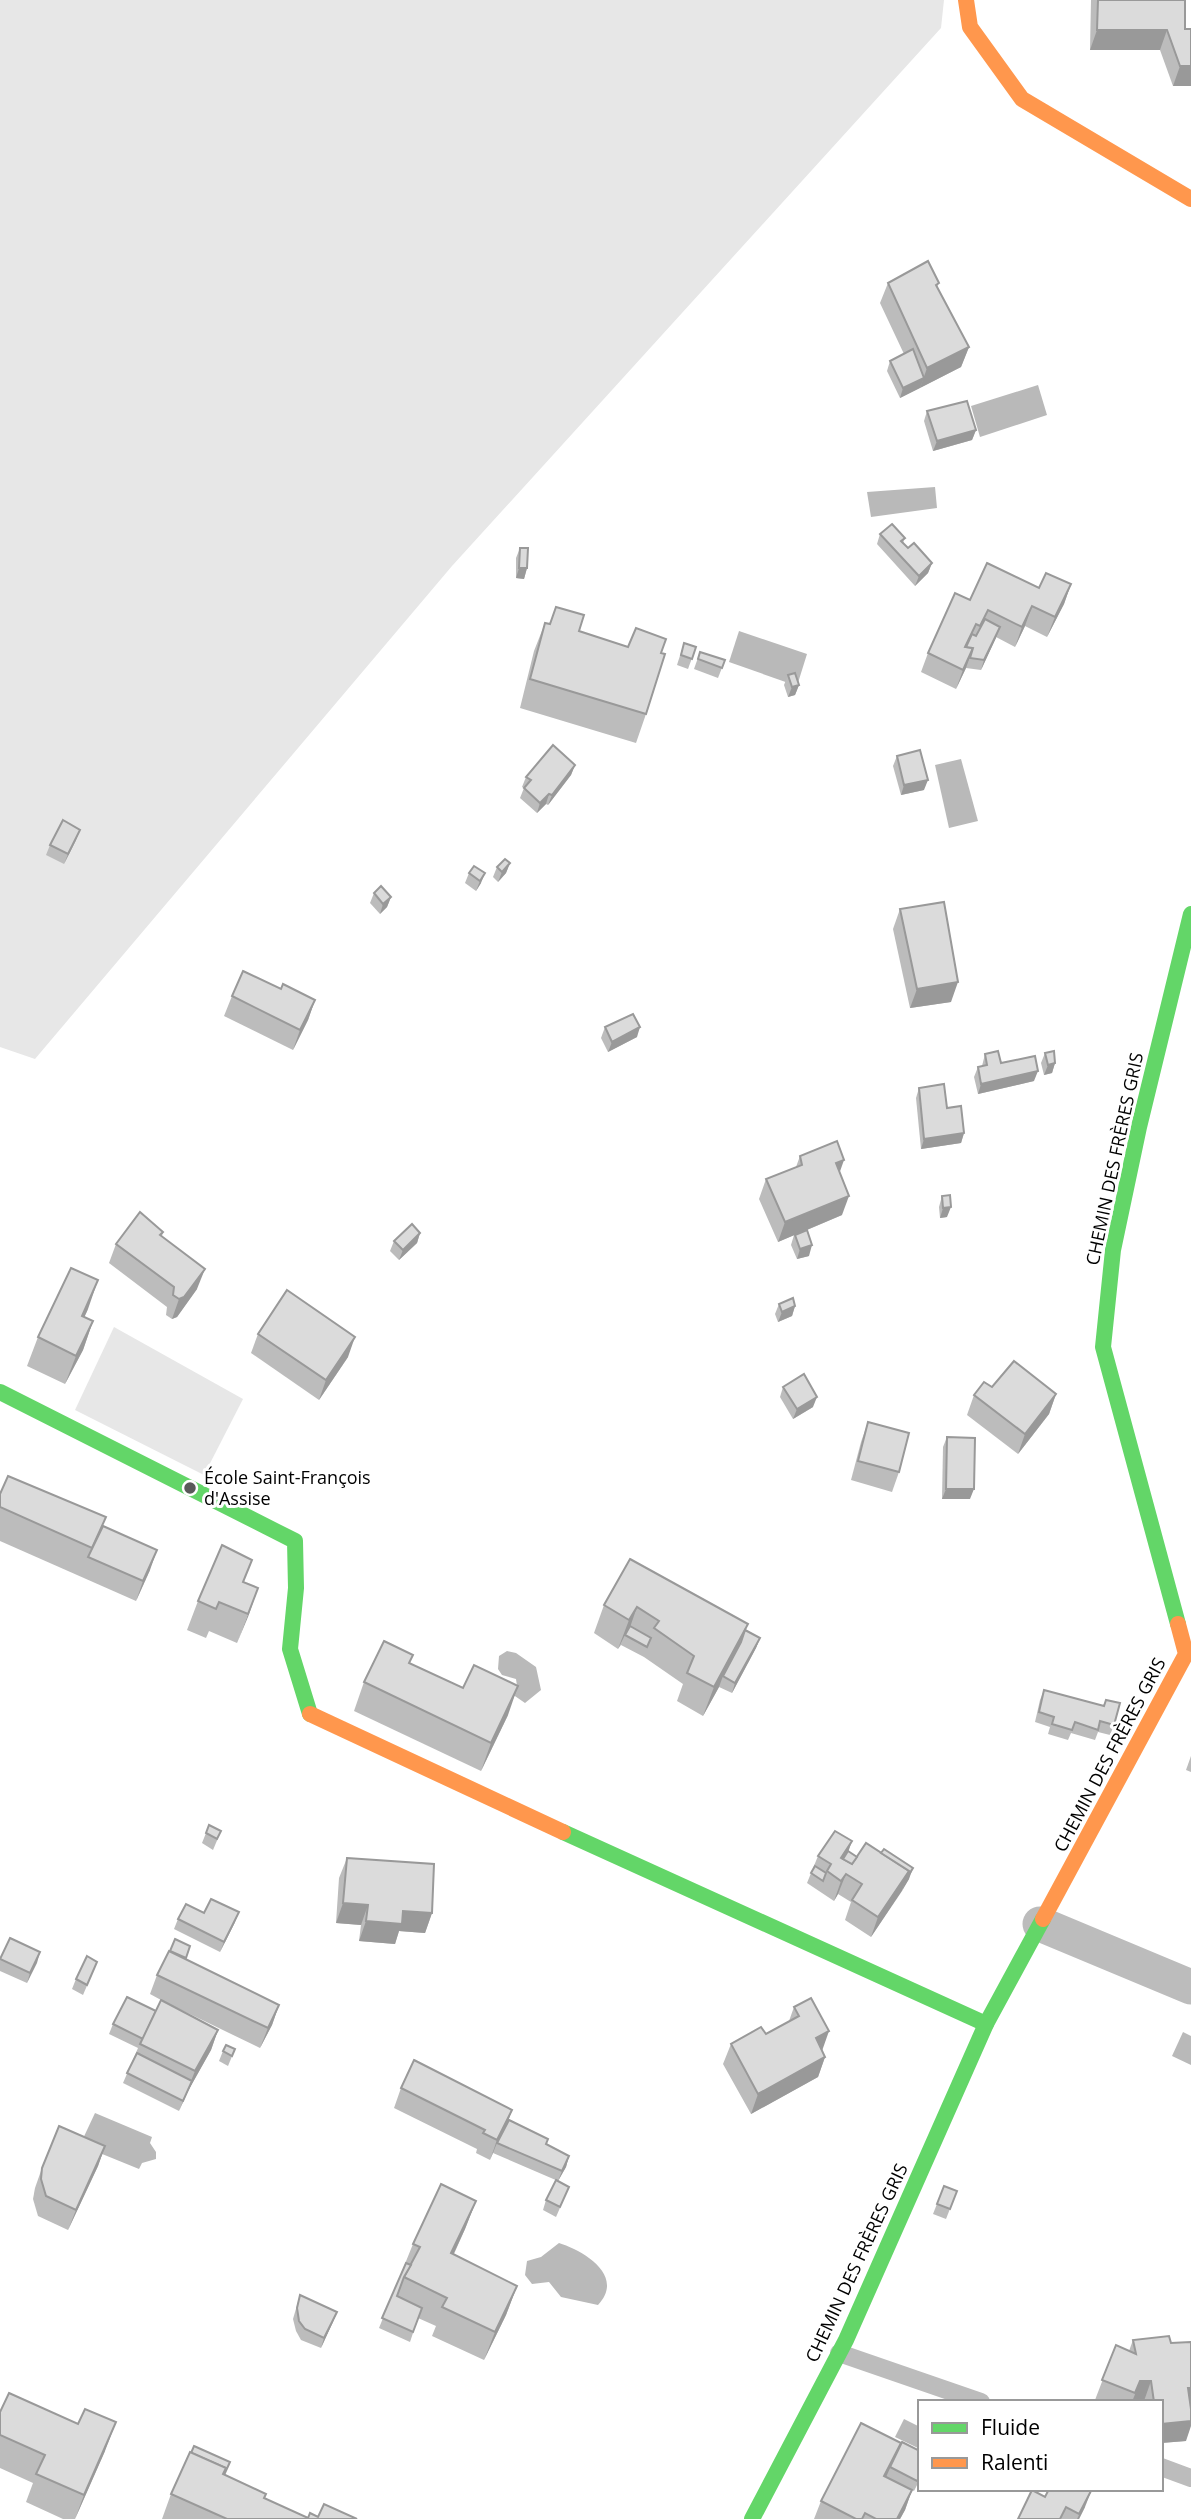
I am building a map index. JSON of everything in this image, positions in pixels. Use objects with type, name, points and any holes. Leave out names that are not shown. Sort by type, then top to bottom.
[{"type":"street","points":[[966,0],[970,27],[1022,99],[1191,199]]},
{"type":"street","name":"CHEMIN DES FRÈRES GRIS","points":[[752,2519],[839,2353],[986,2024],[1186,1654],[1103,1347],[1116,1238],[1139,1127],[1191,914]]},
{"type":"street","points":[[0,1392],[295,1541],[296,1588],[290,1649],[311,1717],[986,2024]]},
{"type":"street","points":[[1040,1924],[1191,1987]]},
{"type":"lane","points":[[839,2353],[975,2400]]},
{"type":"lane","points":[[1163,2468],[1191,2477]]},
{"type":"shaded area","points":[[0,0],[944,0],[941,28],[452,566],[35,1059],[0,1047]]},
{"type":"shaded area","points":[[1038,385],[1047,415],[980,437],[971,406]]},
{"type":"shaded area","points":[[935,487],[937,508],[871,517],[867,492]]},
{"type":"shaded area","points":[[739,631],[807,654],[797,686],[729,662]]},
{"type":"shaded area","points":[[961,759],[978,821],[949,828],[935,765]]},
{"type":"shaded area","points":[[114,1327],[243,1399],[204,1475],[75,1410]]},
{"type":"shaded area","points":[[507,1651],[516,1653],[536,1667],[541,1690],[525,1703],[512,1694],[517,1686],[516,1679],[502,1675],[498,1669],[499,1656]]},
{"type":"shaded area","points":[[1183,2032],[1191,2036],[1191,2065],[1172,2056]]},
{"type":"shaded area","points":[[95,2113],[152,2137],[150,2143],[156,2152],[156,2159],[142,2163],[139,2169],[80,2145]]},
{"type":"shaded area","points":[[559,2243],[579,2251],[598,2265],[604,2274],[607,2284],[605,2294],[598,2305],[561,2297],[549,2282],[532,2284],[525,2275],[527,2261],[541,2257]]},
{"type":"shaded area","points":[[904,2419],[918,2426],[918,2448],[895,2437]]},
{"type":"building","points":[[1098,0],[1185,0],[1185,29],[1191,29],[1191,66],[1180,66],[1167,30],[1097,30]]},
{"type":"building","points":[[928,261],[939,283],[936,285],[969,347],[927,368],[888,283]]},
{"type":"building","points":[[913,349],[924,378],[903,388],[890,361]]},
{"type":"building","points":[[967,401],[976,430],[937,441],[927,411]]},
{"type":"building","points":[[892,524],[905,538],[901,541],[908,548],[914,543],[932,563],[919,576],[880,534]]},
{"type":"building","points":[[520,548],[528,548],[527,568],[519,568]]},
{"type":"building","points":[[987,563],[1039,588],[1046,573],[1071,584],[1055,617],[1032,606],[1022,627],[988,610],[980,626],[976,624],[965,647],[973,648],[963,670],[928,653],[955,593],[970,600]]},
{"type":"building","points":[[556,607],[584,615],[579,631],[628,647],[636,628],[666,639],[661,653],[665,654],[646,714],[530,679],[545,623],[550,624]]},
{"type":"building","points":[[985,619],[1000,627],[984,660],[970,658],[973,648],[966,647],[972,634],[976,636]]},
{"type":"building","points":[[684,643],[696,647],[692,659],[681,655]]},
{"type":"building","points":[[700,652],[725,660],[722,668],[698,659]]},
{"type":"building","points":[[795,673],[799,685],[792,687],[788,675]]},
{"type":"building","points":[[553,745],[575,765],[552,795],[549,794],[540,803],[524,788],[531,780],[526,777]]},
{"type":"building","points":[[920,750],[928,780],[904,785],[897,756]]},
{"type":"building","points":[[63,820],[80,830],[68,854],[50,845]]},
{"type":"building","points":[[505,859],[510,863],[502,872],[497,867]]},
{"type":"building","points":[[474,866],[485,873],[480,881],[469,873]]},
{"type":"building","points":[[381,886],[391,897],[383,904],[374,893]]},
{"type":"building","points":[[944,902],[958,982],[917,989],[900,909]]},
{"type":"building","points":[[243,971],[281,989],[283,984],[315,1000],[300,1030],[232,996]]},
{"type":"building","points":[[633,1014],[640,1027],[612,1042],[605,1027]]},
{"type":"building","points":[[998,1051],[1001,1063],[1035,1056],[1038,1071],[981,1084],[978,1067],[987,1065],[985,1054]]},
{"type":"building","points":[[1054,1051],[1055,1063],[1048,1065],[1045,1053]]},
{"type":"building","points":[[944,1084],[947,1108],[961,1106],[964,1133],[924,1139],[919,1088]]},
{"type":"building","points":[[837,1141],[844,1160],[836,1163],[849,1196],[785,1222],[766,1179],[802,1165],[800,1156]]},
{"type":"building","points":[[950,1195],[951,1207],[943,1208],[942,1196]]},
{"type":"building","points":[[140,1212],[163,1232],[160,1235],[205,1269],[184,1297],[179,1299],[173,1295],[174,1287],[116,1244]]},
{"type":"building","points":[[412,1224],[420,1233],[403,1250],[394,1241]]},
{"type":"building","points":[[807,1230],[812,1245],[800,1249],[795,1235]]},
{"type":"building","points":[[71,1268],[98,1280],[82,1316],[93,1321],[76,1356],[38,1337]]},
{"type":"building","points":[[287,1290],[355,1337],[326,1380],[258,1334]]},
{"type":"building","points":[[793,1298],[795,1306],[782,1312],[779,1304]]},
{"type":"building","points":[[1014,1361],[1056,1394],[1025,1434],[974,1395],[984,1382],[992,1387]]},
{"type":"building","points":[[804,1374],[817,1397],[797,1409],[783,1387]]},
{"type":"building","points":[[868,1422],[909,1433],[899,1472],[858,1461]]},
{"type":"building","points":[[947,1437],[975,1438],[974,1489],[946,1489]]},
{"type":"building","points":[[8,1476],[106,1517],[92,1548],[0,1507],[0,1494]]},
{"type":"building","points":[[103,1526],[157,1550],[143,1581],[88,1557]]},
{"type":"building","points":[[222,1545],[252,1560],[243,1582],[258,1588],[248,1614],[219,1602],[216,1609],[198,1601]]},
{"type":"building","points":[[630,1559],[748,1624],[714,1687],[687,1673],[694,1656],[654,1628],[659,1621],[637,1607],[629,1620],[604,1605]]},
{"type":"building","points":[[630,1626],[651,1638],[647,1647],[625,1635]]},
{"type":"building","points":[[745,1630],[760,1638],[735,1683],[723,1676]]},
{"type":"building","points":[[384,1641],[413,1655],[409,1663],[463,1688],[474,1665],[518,1686],[491,1743],[364,1682]]},
{"type":"building","points":[[1044,1690],[1104,1706],[1106,1700],[1120,1703],[1114,1725],[1100,1721],[1098,1730],[1075,1722],[1072,1730],[1052,1724],[1054,1717],[1039,1712]]},
{"type":"building","points":[[209,1825],[221,1831],[217,1839],[206,1833]]},
{"type":"building","points":[[835,1831],[852,1841],[841,1858],[852,1864],[866,1843],[909,1871],[878,1917],[852,1900],[862,1884],[846,1874],[841,1881],[827,1871],[831,1864],[818,1856]]},
{"type":"building","points":[[884,1849],[913,1868],[905,1881],[909,1871],[881,1853]]},
{"type":"building","points":[[848,1851],[857,1857],[852,1864],[843,1859]]},
{"type":"building","points":[[347,1858],[434,1864],[432,1913],[403,1911],[402,1924],[366,1921],[368,1905],[343,1903]]},
{"type":"building","points":[[815,1866],[826,1873],[823,1881],[811,1873]]},
{"type":"building","points":[[211,1899],[239,1912],[224,1942],[178,1919],[186,1904],[204,1913]]},
{"type":"building","points":[[10,1938],[40,1952],[30,1973],[0,1959]]},
{"type":"building","points":[[175,1939],[190,1946],[186,1958],[170,1951]]},
{"type":"building","points":[[169,1951],[279,2005],[268,2028],[157,1975]]},
{"type":"building","points":[[87,1956],[97,1962],[87,1985],[76,1979]]},
{"type":"building","points":[[127,1997],[156,2011],[143,2039],[113,2024]]},
{"type":"building","points":[[811,1998],[829,2031],[816,2038],[825,2057],[758,2094],[731,2044],[761,2027],[766,2034],[799,2016],[794,2007]]},
{"type":"building","points":[[161,2000],[218,2030],[195,2071],[140,2044]]},
{"type":"building","points":[[226,2045],[235,2049],[232,2056],[223,2051]]},
{"type":"building","points":[[137,2053],[192,2081],[183,2101],[127,2073]]},
{"type":"building","points":[[414,2060],[512,2110],[497,2140],[483,2133],[485,2130],[401,2088]]},
{"type":"building","points":[[509,2120],[548,2139],[546,2144],[569,2156],[562,2171],[497,2143]]},
{"type":"building","points":[[59,2126],[105,2146],[76,2210],[46,2196],[41,2179],[42,2168]]},
{"type":"building","points":[[556,2180],[569,2187],[560,2207],[546,2200]]},
{"type":"building","points":[[441,2184],[476,2201],[451,2253],[517,2286],[495,2332],[442,2307],[447,2298],[404,2277],[420,2247],[413,2244]]},
{"type":"building","points":[[944,2186],[957,2191],[950,2209],[937,2204]]},
{"type":"building","points":[[406,2263],[411,2265],[397,2296],[422,2308],[413,2332],[382,2318]]},
{"type":"building","points":[[300,2295],[337,2312],[324,2338],[305,2329],[299,2321],[297,2308]]},
{"type":"building","points":[[1169,2336],[1171,2343],[1191,2342],[1191,2388],[1188,2388],[1191,2421],[1163,2424],[1163,2400],[1154,2400],[1151,2381],[1140,2381],[1135,2393],[1102,2380],[1116,2345],[1136,2354],[1133,2340]]},
{"type":"building","points":[[9,2393],[78,2424],[85,2409],[116,2422],[84,2495],[36,2474],[45,2455],[0,2435],[0,2412]]},
{"type":"building","points":[[861,2423],[901,2443],[884,2476],[912,2490],[897,2519],[876,2519],[865,2513],[862,2519],[856,2519],[821,2501]]},
{"type":"building","points":[[902,2442],[918,2450],[917,2481],[890,2467]]},
{"type":"building","points":[[194,2446],[230,2462],[224,2475],[226,2468],[191,2453]]},
{"type":"building","points":[[190,2452],[226,2468],[223,2474],[266,2494],[264,2498],[308,2518],[310,2513],[318,2517],[324,2504],[357,2519],[227,2519],[171,2494]]},
{"type":"building","points":[[1032,2491],[1045,2497],[1048,2491],[1091,2491],[1079,2514],[1066,2507],[1060,2519],[1018,2519]]},
{"type":"traffic: fast","points":[[1178,1624],[1103,1347],[1113,1250],[1139,1127],[1191,914]]},
{"type":"traffic: fast","points":[[0,1392],[295,1541],[296,1588],[290,1649],[310,1714]]},
{"type":"traffic: fast","points":[[563,1832],[986,2024]]},
{"type":"traffic: fast","points":[[752,2519],[846,2340],[986,2024],[1043,1919]]},
{"type":"traffic: slow","points":[[966,0],[970,27],[1022,99],[1191,199]]},
{"type":"traffic: slow","points":[[1043,1919],[1186,1654],[1178,1624]]},
{"type":"traffic: slow","points":[[310,1714],[563,1832]]},
{"type":"place","name":"École Saint-François d'Assise","points":[[190,1488]]}]
